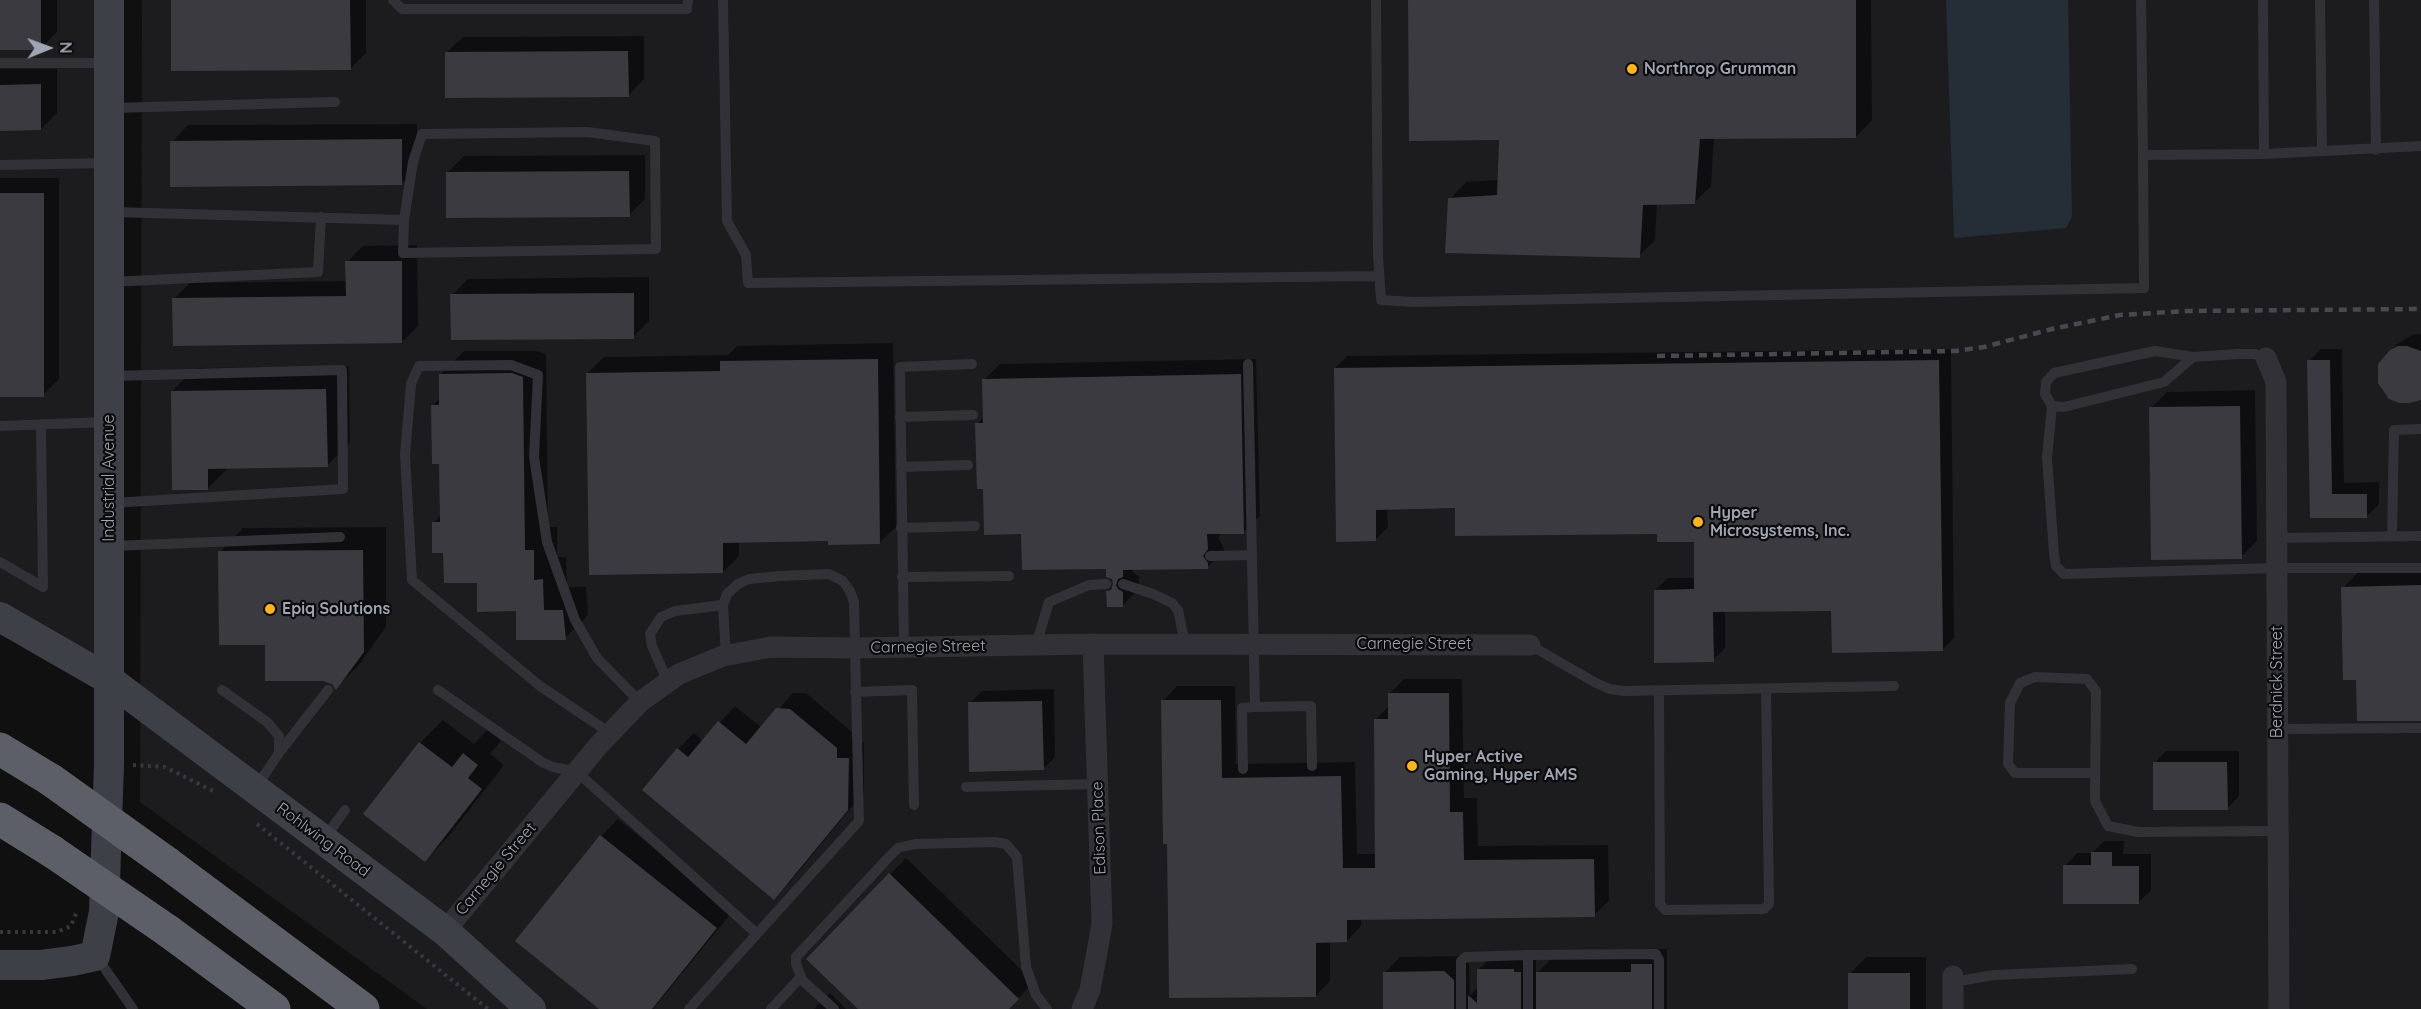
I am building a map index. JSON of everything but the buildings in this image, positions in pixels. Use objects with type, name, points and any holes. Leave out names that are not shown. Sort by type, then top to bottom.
[{"type":"highway","points":[[0,749],[51,780],[168,863],[363,1009]]},
{"type":"highway","points":[[0,819],[53,852],[168,931],[274,1009]]},
{"type":"main road","name":"Industrial Avenue","points":[[95,956],[104,912],[109,764],[109,0]]},
{"type":"main road","name":"Rohlwing Road","points":[[0,617],[108,679],[445,931],[531,1009]]},
{"type":"main road","points":[[0,965],[51,964],[95,956]]},
{"type":"street","name":"Berdnick Street","points":[[2266,358],[2276,382],[2279,1009]]},
{"type":"street","name":"Carnegie Street","points":[[445,931],[577,772],[640,702],[679,674],[726,656],[771,647],[904,648],[1093,644],[1530,645]]},
{"type":"street","name":"Edison Place","points":[[1086,1008],[1102,924],[1093,644]]},
{"type":"street","points":[[1953,979],[1953,1009]]},
{"type":"lane","points":[[393,0],[402,9],[687,9],[688,0]]},
{"type":"lane","points":[[723,0],[727,221],[746,255],[748,283],[1379,276]]},
{"type":"lane","points":[[1376,0],[1381,300],[1413,302],[2144,288],[2141,0]]},
{"type":"lane","points":[[2263,0],[2264,153]]},
{"type":"lane","points":[[2320,0],[2322,151]]},
{"type":"lane","points":[[2374,0],[2376,150]]},
{"type":"lane","points":[[0,63],[109,63]]},
{"type":"lane","points":[[109,108],[335,102]]},
{"type":"lane","points":[[587,132],[655,141],[656,249],[403,253],[404,220],[413,162],[422,134],[587,132]]},
{"type":"lane","points":[[2143,155],[2376,150],[2421,146]]},
{"type":"lane","points":[[0,165],[109,163]]},
{"type":"lane","points":[[109,211],[404,220]]},
{"type":"lane","points":[[109,282],[318,272],[321,218]]},
{"type":"lane","points":[[2266,358],[2254,354],[2193,357],[2155,351],[2054,373],[2046,382],[2045,394],[2052,406],[2047,451],[2056,566],[2064,574],[2277,568],[2421,568]]},
{"type":"lane","points":[[2052,406],[2064,407],[2164,382],[2193,357]]},
{"type":"lane","points":[[904,648],[900,367],[972,364]]},
{"type":"lane","points":[[1248,364],[1255,707]]},
{"type":"lane","points":[[610,734],[540,686],[412,580],[405,455],[411,384],[419,366],[511,365],[538,375],[534,457],[546,542],[575,620],[597,658],[640,702]]},
{"type":"lane","points":[[108,503],[343,489],[342,370],[109,376]]},
{"type":"lane","points":[[900,417],[973,416]]},
{"type":"lane","points":[[0,426],[108,422]]},
{"type":"lane","points":[[0,562],[43,587],[41,424]]},
{"type":"lane","points":[[2392,536],[2394,430],[2421,429]]},
{"type":"lane","points":[[901,467],[968,465]]},
{"type":"lane","points":[[901,528],[975,526]]},
{"type":"lane","points":[[2277,538],[2421,536]]},
{"type":"lane","points":[[108,546],[340,537]]},
{"type":"lane","points":[[1210,556],[1252,555]]},
{"type":"lane","points":[[689,1009],[859,820],[854,602],[843,581],[830,574],[749,579],[738,584],[727,594],[723,605],[726,656]]},
{"type":"lane","points":[[902,577],[1009,576]]},
{"type":"lane","points":[[1036,645],[1048,602],[1089,585],[1106,584]]},
{"type":"lane","points":[[1123,584],[1172,603],[1178,610],[1185,644]]},
{"type":"lane","points":[[668,682],[652,646],[650,634],[661,617],[675,611],[723,605]]},
{"type":"lane","points":[[1530,645],[1610,689],[1659,691],[1894,686]]},
{"type":"lane","points":[[2095,773],[2015,773],[2008,764],[2010,703],[2020,683],[2035,677],[2087,679],[2096,691],[2095,801],[2108,826],[2138,832],[2278,831]]},
{"type":"lane","points":[[1659,691],[1660,904],[1665,910],[1764,909],[1768,904],[1767,689]]},
{"type":"lane","points":[[222,690],[267,722],[279,736],[279,753]]},
{"type":"lane","points":[[255,789],[279,753],[328,690]]},
{"type":"lane","points":[[438,690],[542,762],[577,772],[756,933]]},
{"type":"lane","points":[[855,692],[912,690],[914,805]]},
{"type":"lane","points":[[1243,769],[1242,708],[1255,707],[1311,706],[1312,766]]},
{"type":"lane","points":[[2278,729],[2421,728]]},
{"type":"lane","points":[[966,787],[1098,784]]},
{"type":"lane","points":[[323,840],[345,810]]},
{"type":"lane","points":[[834,1009],[801,977],[796,957],[898,848],[915,844],[995,842],[1006,844],[1017,857],[1026,967],[1036,995],[1047,1009]]},
{"type":"lane","points":[[1461,1009],[1461,961],[1466,957],[1656,954],[1659,960],[1659,1009]]},
{"type":"lane","points":[[1528,955],[1528,1009]]},
{"type":"lane","points":[[95,956],[133,1009]]},
{"type":"lane","points":[[1953,979],[2132,969]]},
{"type":"lane","points":[[771,1009],[801,977]]},
{"type":"path","points":[[165,767],[219,794]]},
{"type":"path","points":[[255,823],[488,1009]]},
{"type":"shaded area","points":[[0,0],[109,0],[108,679],[0,617]]},
{"type":"shaded area","points":[[142,0],[2421,0],[2421,1009],[427,1009],[140,802]]},
{"type":"shaded area","points":[[1946,0],[2068,0],[2072,217],[2066,228],[1954,238]]},
{"type":"railway","points":[[1657,356],[1956,351],[1984,347],[2052,329],[2120,315],[2187,311],[2421,309]]},
{"type":"place","name":"Northrop Grumman","points":[[1632,69]]},
{"type":"place","name":"Hyper Microsystems, Inc.","points":[[1698,522]]},
{"type":"place","name":"Epiq Solutions","points":[[270,609]]},
{"type":"place","name":"Hyper Active Gaming, Hyper AMS","points":[[1412,766]]}]
